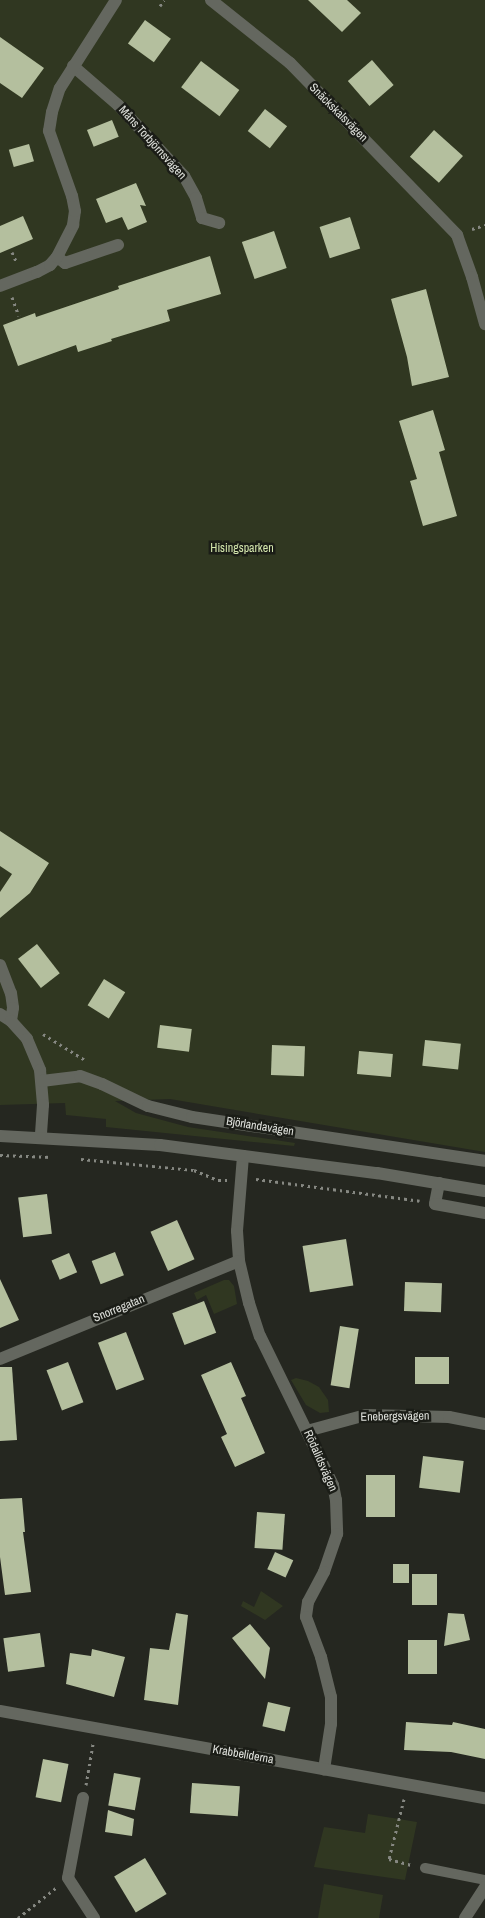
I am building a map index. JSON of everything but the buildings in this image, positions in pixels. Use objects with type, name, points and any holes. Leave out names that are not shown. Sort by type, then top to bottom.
[{"type":"street","points":[[0,286],[50,265],[57,257],[73,225],[75,211],[72,196],[49,131],[52,112],[60,88],[116,0]]},
{"type":"street","name":"Snäckskalsvägen","points":[[211,0],[290,64],[457,235],[485,324]]},
{"type":"street","name":"Måns Torbjörnsvägen","points":[[73,66],[118,105],[184,176],[196,198],[202,218],[219,222]]},
{"type":"street","points":[[57,257],[65,263],[118,246]]},
{"type":"street","points":[[0,965],[11,993],[13,1008],[6,1017],[27,1039],[40,1070],[42,1081],[41,1137]]},
{"type":"street","name":"Björlandavägen","points":[[42,1081],[80,1076],[102,1084],[148,1106],[192,1117],[485,1161]]},
{"type":"street","points":[[0,1136],[160,1145],[485,1191]]},
{"type":"street","name":"Rödalidsvägen","points":[[243,1156],[237,1224],[239,1261],[260,1336],[332,1485],[338,1515],[337,1534],[332,1553],[308,1602],[306,1617],[321,1657],[331,1697],[331,1724],[324,1769]]},
{"type":"street","points":[[439,1183],[435,1204],[485,1212]]},
{"type":"street","name":"Snorregatan","points":[[0,1359],[239,1261]]},
{"type":"street","name":"Enebergsvägen","points":[[307,1431],[366,1415],[449,1417],[485,1424]]},
{"type":"street","name":"Krabbeliderna","points":[[0,1712],[485,1798]]},
{"type":"street","points":[[84,1798],[68,1878],[94,1918]]},
{"type":"street","points":[[465,1918],[485,1887]]},
{"type":"lane","points":[[425,1868],[485,1880]]},
{"type":"path","points":[[160,6],[164,0]]},
{"type":"path","points":[[6,1017],[27,1024],[90,1063]]},
{"type":"path","points":[[0,1155],[60,1157]]},
{"type":"path","points":[[78,1158],[194,1170],[218,1180],[295,1183],[435,1204]]},
{"type":"path","points":[[84,1798],[96,1729]]},
{"type":"path","points":[[408,1784],[389,1859],[425,1868]]},
{"type":"path","points":[[18,1918],[68,1878]]},
{"type":"green space","name":"Hisingsparken","points":[[0,0],[485,0],[485,1152],[170,1099],[115,1101],[136,1113],[188,1127],[295,1143],[294,1146],[106,1127],[106,1119],[66,1115],[65,1103],[0,1105]]},
{"type":"green space","points":[[224,1280],[229,1280],[234,1286],[237,1304],[214,1314],[206,1295],[197,1300],[194,1293]]},
{"type":"green space","points":[[296,1378],[308,1381],[319,1387],[328,1400],[329,1412],[320,1413],[306,1405],[291,1380]]},
{"type":"green space","points":[[261,1591],[283,1606],[265,1620],[241,1606],[243,1601],[254,1607]]},
{"type":"green space","points":[[368,1814],[417,1822],[405,1880],[314,1867],[324,1827],[365,1833]]},
{"type":"green space","points":[[324,1884],[383,1895],[379,1918],[318,1918]]}]
